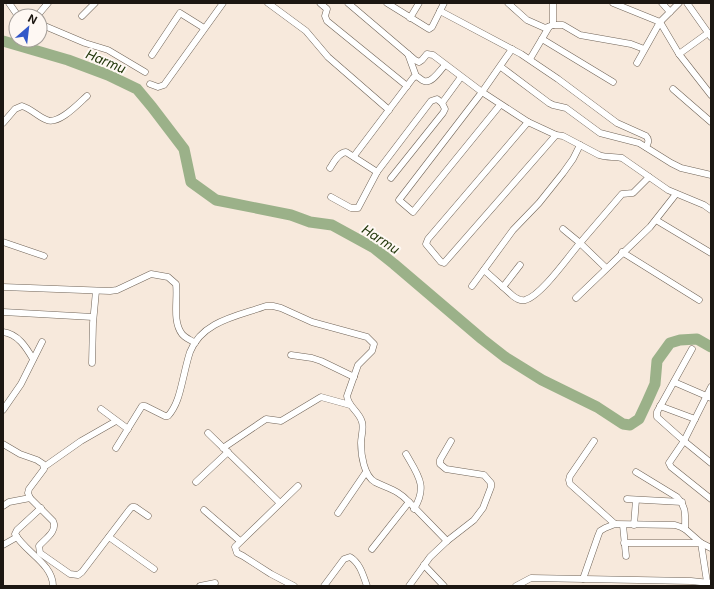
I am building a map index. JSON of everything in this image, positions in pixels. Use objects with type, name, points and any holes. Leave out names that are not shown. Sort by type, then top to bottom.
[{"type":"street","points":[[82,16],[95,3]]},
{"type":"street","points":[[150,84],[158,87],[164,85],[223,3]]},
{"type":"street","points":[[268,3],[306,31],[328,57],[389,110]]},
{"type":"street","points":[[320,3],[327,9],[325,16],[327,21],[407,86]]},
{"type":"street","points":[[348,3],[419,62],[427,54],[430,54],[500,105],[528,122],[556,135],[563,136],[604,157],[616,156],[622,158],[668,190],[704,205],[711,210]]},
{"type":"street","points":[[387,3],[429,29],[432,27],[444,3]]},
{"type":"street","points":[[410,18],[419,3]]},
{"type":"street","points":[[508,3],[527,20],[545,28],[563,25],[580,35],[631,44],[644,49]]},
{"type":"street","points":[[530,59],[551,26],[553,3]]},
{"type":"street","points":[[613,3],[660,22],[679,54],[711,95]]},
{"type":"street","points":[[662,3],[670,12]]},
{"type":"street","points":[[637,63],[660,22],[679,3]]},
{"type":"street","points":[[679,54],[710,35],[687,3]]},
{"type":"street","points":[[440,11],[530,59],[617,124],[646,136],[648,138],[646,147]]},
{"type":"street","points":[[152,55],[180,13],[204,28]]},
{"type":"street","points":[[48,28],[85,43],[108,50],[145,72]]},
{"type":"street","points":[[542,39],[613,82]]},
{"type":"street","points":[[500,105],[413,212],[399,200],[482,92],[512,49]]},
{"type":"street","points":[[408,54],[416,76],[423,81],[427,82],[431,80],[445,65]]},
{"type":"street","points":[[500,67],[549,103],[566,108],[600,133],[632,140],[681,168],[711,176]]},
{"type":"street","points":[[354,156],[416,76]]},
{"type":"street","points":[[442,103],[461,77]]},
{"type":"street","points":[[673,89],[711,122]]},
{"type":"street","points":[[3,123],[15,109],[22,106],[37,113],[48,121],[56,120],[87,96]]},
{"type":"street","points":[[331,196],[351,208],[358,208],[377,172],[431,101],[437,99],[442,103],[445,109],[443,113],[392,178]]},
{"type":"street","points":[[528,122],[428,239],[426,244],[428,248],[441,262],[444,263],[556,135]]},
{"type":"street","points":[[472,286],[513,230],[539,204],[563,173],[573,159],[580,145]]},
{"type":"street","points":[[330,168],[342,152],[346,152],[377,172]]},
{"type":"street","points":[[484,270],[518,300],[530,298],[545,285],[622,194],[633,193],[649,176]]},
{"type":"street","points":[[576,298],[622,252],[644,233],[676,194]]},
{"type":"street","points":[[656,220],[711,253]]},
{"type":"street","points":[[562,229],[606,268]]},
{"type":"street","points":[[3,242],[44,256]]},
{"type":"street","points":[[622,252],[699,300]]},
{"type":"street","points":[[503,287],[520,265]]},
{"type":"street","points":[[3,287],[96,291],[118,290],[151,274],[168,277],[176,284],[176,310],[182,334],[195,343]]},
{"type":"street","points":[[92,363],[93,317],[96,291]]},
{"type":"street","points":[[116,448],[142,406],[165,416],[168,416],[171,413],[180,393],[190,352],[205,331],[217,323],[266,306],[281,308],[312,322],[370,339],[374,344],[372,351],[358,365],[348,396],[350,405],[356,411],[362,423],[361,443],[366,472],[375,482],[401,494],[414,509],[447,541]]},
{"type":"street","points":[[3,312],[93,317]]},
{"type":"street","points":[[3,332],[12,334],[18,338],[34,359]]},
{"type":"street","points":[[3,410],[21,384],[42,342]]},
{"type":"street","points":[[692,349],[660,406],[657,412],[657,417],[711,463]]},
{"type":"street","points":[[291,355],[321,361],[354,377]]},
{"type":"street","points":[[674,382],[709,397]]},
{"type":"street","points":[[711,387],[709,397],[695,419],[684,441],[669,463],[671,467],[711,499]]},
{"type":"street","points":[[196,482],[226,450],[266,420],[281,421],[321,397],[350,405]]},
{"type":"street","points":[[660,406],[695,419]]},
{"type":"street","points":[[101,409],[128,429]]},
{"type":"street","points":[[116,421],[81,441],[44,467],[28,489],[30,498],[54,521],[55,525],[54,530],[39,546],[40,553],[70,574],[78,575],[82,572],[132,507],[148,516]]},
{"type":"street","points":[[208,433],[280,503]]},
{"type":"street","points":[[594,440],[570,476],[570,484],[615,524]]},
{"type":"street","points":[[409,586],[430,557],[447,541],[474,520],[483,508],[491,487],[491,483],[484,475],[446,469],[442,467],[440,460],[451,441]]},
{"type":"street","points":[[3,444],[20,454],[37,460],[44,467]]},
{"type":"street","points":[[406,454],[421,484],[420,500],[414,509]]},
{"type":"street","points":[[338,513],[366,472]]},
{"type":"street","points":[[636,472],[677,497],[682,502],[685,507],[685,529]]},
{"type":"street","points":[[294,586],[237,553],[235,547],[298,486]]},
{"type":"street","points":[[3,506],[9,502],[30,498]]},
{"type":"street","points":[[627,499],[682,502]]},
{"type":"street","points":[[634,525],[636,500]]},
{"type":"street","points":[[372,549],[409,502]]},
{"type":"street","points":[[40,508],[16,530],[15,534],[48,570],[53,581],[53,586]]},
{"type":"street","points":[[204,510],[240,541]]},
{"type":"street","points":[[588,586],[586,579],[600,531],[615,524],[675,525],[685,529],[700,543],[711,548]]},
{"type":"street","points":[[623,525],[626,556]]},
{"type":"street","points":[[3,545],[17,536]]},
{"type":"street","points":[[109,537],[154,569]]},
{"type":"street","points":[[624,543],[700,543]]},
{"type":"street","points":[[516,586],[531,578],[586,579],[632,583],[691,584],[709,582],[700,543]]},
{"type":"street","points":[[324,586],[344,559],[350,557],[358,564],[367,586]]},
{"type":"street","points":[[424,565],[444,586]]},
{"type":"street","points":[[200,586],[215,583]]},
{"type":"waterway","name":"Harmu","points":[[3,41],[68,60],[108,75],[137,89],[184,149],[191,182],[216,200],[291,215],[310,222],[332,225],[374,248],[505,357],[542,380],[597,407],[623,424],[630,425],[639,419],[655,384],[657,361],[670,343],[680,340],[697,339],[711,347]]}]
